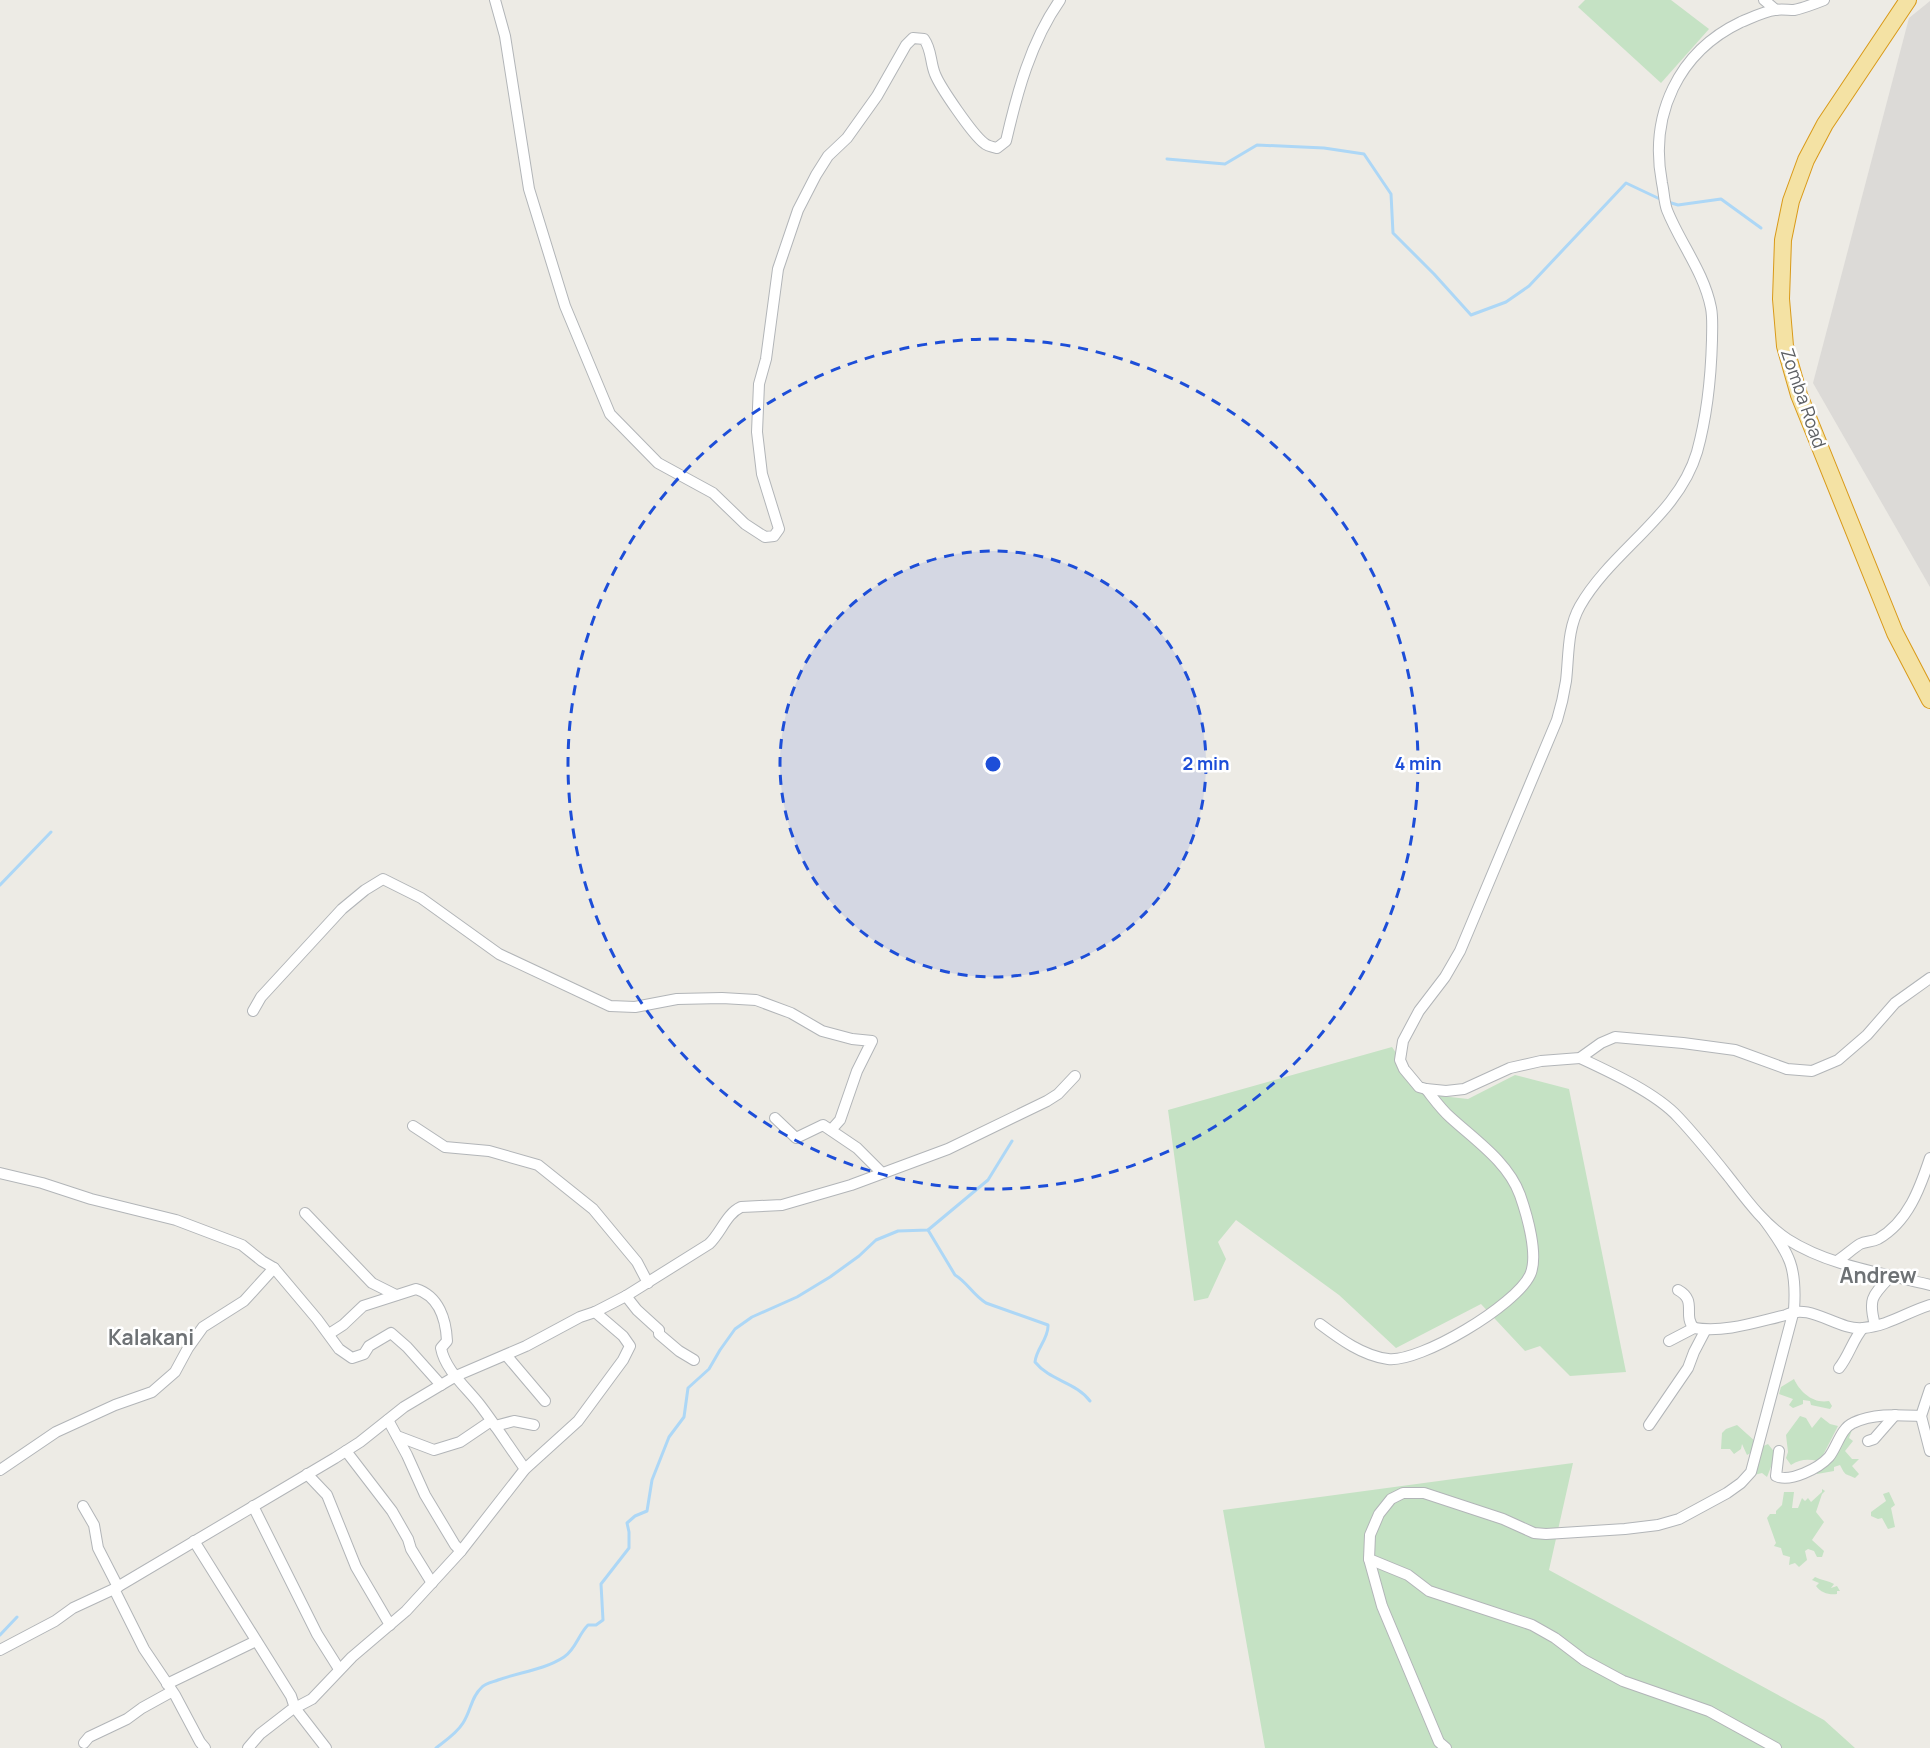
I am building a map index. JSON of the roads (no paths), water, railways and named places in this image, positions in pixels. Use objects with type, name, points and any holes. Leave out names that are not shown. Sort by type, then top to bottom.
[{"type":"highway","name":"Zomba Road","points":[[1908,0],[1825,124],[1806,160],[1791,201],[1783,240],[1781,299],[1785,346],[1799,395],[1895,633],[1930,700]]},
{"type":"street","points":[[495,0],[505,36],[529,189],[565,306],[610,414],[658,463],[714,493],[745,524],[765,537],[769,537],[774,536],[779,529],[762,474],[757,432],[759,384],[766,359],[778,269],[798,210],[816,175],[828,156],[847,138],[871,105],[906,45],[914,38],[924,39],[929,45],[935,74],[973,131],[983,143],[997,148],[1001,146],[1006,141],[1020,86],[1033,50],[1060,0]]},
{"type":"street","points":[[1764,0],[1776,10]]},
{"type":"street","points":[[1824,0],[1792,10],[1776,10],[1741,22],[1703,48],[1686,65],[1674,85],[1664,112],[1659,138],[1658,161],[1666,206],[1679,237],[1700,272],[1712,309],[1712,360],[1697,452],[1693,465],[1677,493],[1601,577],[1575,617],[1568,644],[1563,698],[1557,720],[1461,951],[1445,977],[1419,1011],[1403,1041],[1400,1060],[1404,1069],[1419,1087],[1446,1091],[1464,1089],[1510,1068],[1541,1061],[1580,1058],[1608,1039],[1624,1037],[1735,1050],[1787,1069],[1812,1071],[1838,1060],[1867,1035],[1895,1003],[1930,978]]},
{"type":"street","points":[[253,1011],[261,997],[342,909],[383,879],[421,898],[499,954],[610,1006],[635,1007],[677,999],[756,1000],[783,1010],[822,1031],[852,1039],[872,1041],[857,1071],[840,1120],[831,1130]]},
{"type":"street","points":[[1446,1748],[1439,1742],[1382,1606],[1369,1559],[1370,1535],[1387,1502],[1403,1493],[1424,1493],[1540,1534],[1658,1525],[1689,1515],[1736,1487],[1751,1472],[1794,1310],[1796,1291],[1790,1259],[1765,1221],[1676,1115],[1634,1085],[1580,1058]]},
{"type":"street","points":[[0,1650],[55,1622],[73,1608],[116,1588],[346,1451],[404,1407],[456,1376],[526,1347],[648,1283],[709,1244],[735,1210],[741,1207],[794,1203],[851,1185],[948,1149],[1058,1094],[1075,1076]]},
{"type":"street","points":[[1320,1324],[1348,1344],[1377,1357],[1398,1360],[1411,1357],[1482,1320],[1521,1288],[1530,1276],[1534,1263],[1531,1240],[1519,1193],[1497,1161],[1449,1116],[1426,1089]]},
{"type":"street","points":[[775,1118],[796,1138],[823,1125],[856,1148],[882,1173]]},
{"type":"street","points":[[413,1126],[445,1147],[489,1151],[538,1165],[593,1209],[637,1262],[648,1283]]},
{"type":"street","points":[[1837,1261],[1860,1245],[1876,1240],[1902,1218],[1920,1186],[1930,1158]]},
{"type":"street","points":[[0,1173],[176,1220],[242,1245],[274,1268],[339,1349],[352,1358],[364,1354],[369,1346],[391,1333],[407,1347],[441,1385]]},
{"type":"street","points":[[305,1212],[372,1283],[396,1295]]},
{"type":"street","points":[[1765,1221],[1802,1248],[1890,1277],[1930,1285]]},
{"type":"street","points":[[0,1470],[56,1432],[152,1392],[175,1372],[203,1327],[244,1301],[274,1268]]},
{"type":"street","points":[[1875,1325],[1871,1302],[1874,1295],[1890,1277]]},
{"type":"street","points":[[329,1334],[343,1325],[363,1306],[416,1289],[425,1292],[437,1304],[446,1328],[447,1341],[441,1348],[443,1357],[525,1469]]},
{"type":"street","points":[[1678,1290],[1688,1299],[1690,1321],[1700,1330]]},
{"type":"street","points":[[626,1296],[636,1310],[659,1330],[659,1334],[694,1360]]},
{"type":"street","points":[[1669,1341],[1700,1330],[1726,1329],[1794,1310],[1846,1328],[1863,1328],[1897,1320],[1914,1309],[1930,1305]]},
{"type":"street","points":[[248,1748],[260,1734],[295,1708],[312,1699],[339,1670],[406,1611],[461,1551],[525,1469],[578,1421],[623,1360],[630,1346],[623,1336],[596,1312]]},
{"type":"street","points":[[1839,1368],[1863,1328]]},
{"type":"street","points":[[1649,1425],[1688,1368],[1700,1330]]},
{"type":"street","points":[[506,1355],[545,1401]]},
{"type":"street","points":[[1930,1389],[1921,1416],[1930,1450]]},
{"type":"street","points":[[1868,1441],[1874,1439],[1895,1415]]},
{"type":"street","points":[[1779,1451],[1776,1476],[1782,1479],[1792,1478],[1808,1471],[1828,1457],[1847,1427],[1854,1422],[1878,1416],[1921,1416]]},
{"type":"street","points":[[388,1420],[425,1495],[455,1545],[461,1551]]},
{"type":"street","points":[[397,1436],[434,1450],[460,1442],[493,1424],[514,1421],[534,1425]]},
{"type":"street","points":[[346,1451],[392,1511],[411,1549],[432,1583]]},
{"type":"street","points":[[307,1474],[327,1495],[356,1567],[390,1624]]},
{"type":"street","points":[[83,1506],[94,1525],[98,1548],[144,1649],[175,1695],[205,1748]]},
{"type":"street","points":[[253,1506],[317,1634],[339,1670]]},
{"type":"street","points":[[195,1541],[291,1696],[295,1708],[326,1748]]},
{"type":"street","points":[[1369,1559],[1408,1575],[1429,1591],[1532,1625],[1555,1638],[1584,1660],[1623,1681],[1709,1711],[1776,1748]]},
{"type":"street","points":[[84,1743],[89,1737],[127,1719],[169,1688],[256,1641]]},
{"type":"waterway","points":[[1167,159],[1225,164],[1257,145],[1324,148],[1364,154],[1391,194],[1393,233],[1471,315],[1506,302],[1529,286],[1626,183],[1662,200]]},
{"type":"waterway","points":[[1668,202],[1678,205],[1721,199],[1761,228]]},
{"type":"waterway","points":[[0,885],[51,832]]},
{"type":"waterway","points":[[436,1748],[460,1727],[478,1691],[484,1686],[506,1677],[540,1668],[564,1657],[588,1625],[596,1625],[603,1620],[601,1584],[629,1548],[627,1523],[635,1516],[647,1511],[652,1480],[669,1437],[684,1417],[688,1388],[709,1369],[735,1329],[752,1317],[797,1297],[830,1277],[859,1256],[876,1240],[898,1231],[928,1230],[988,1180],[1012,1141]]},
{"type":"waterway","points":[[928,1230],[955,1275],[981,1300],[1048,1325],[1047,1334],[1035,1362],[1048,1373],[1078,1390],[1090,1401]]},
{"type":"waterway","points":[[0,1635],[17,1617]]},
{"type":"district","name":"Andrew","points":[[1878,1275]]},
{"type":"district","name":"Kalakani","points":[[151,1337]]}]
